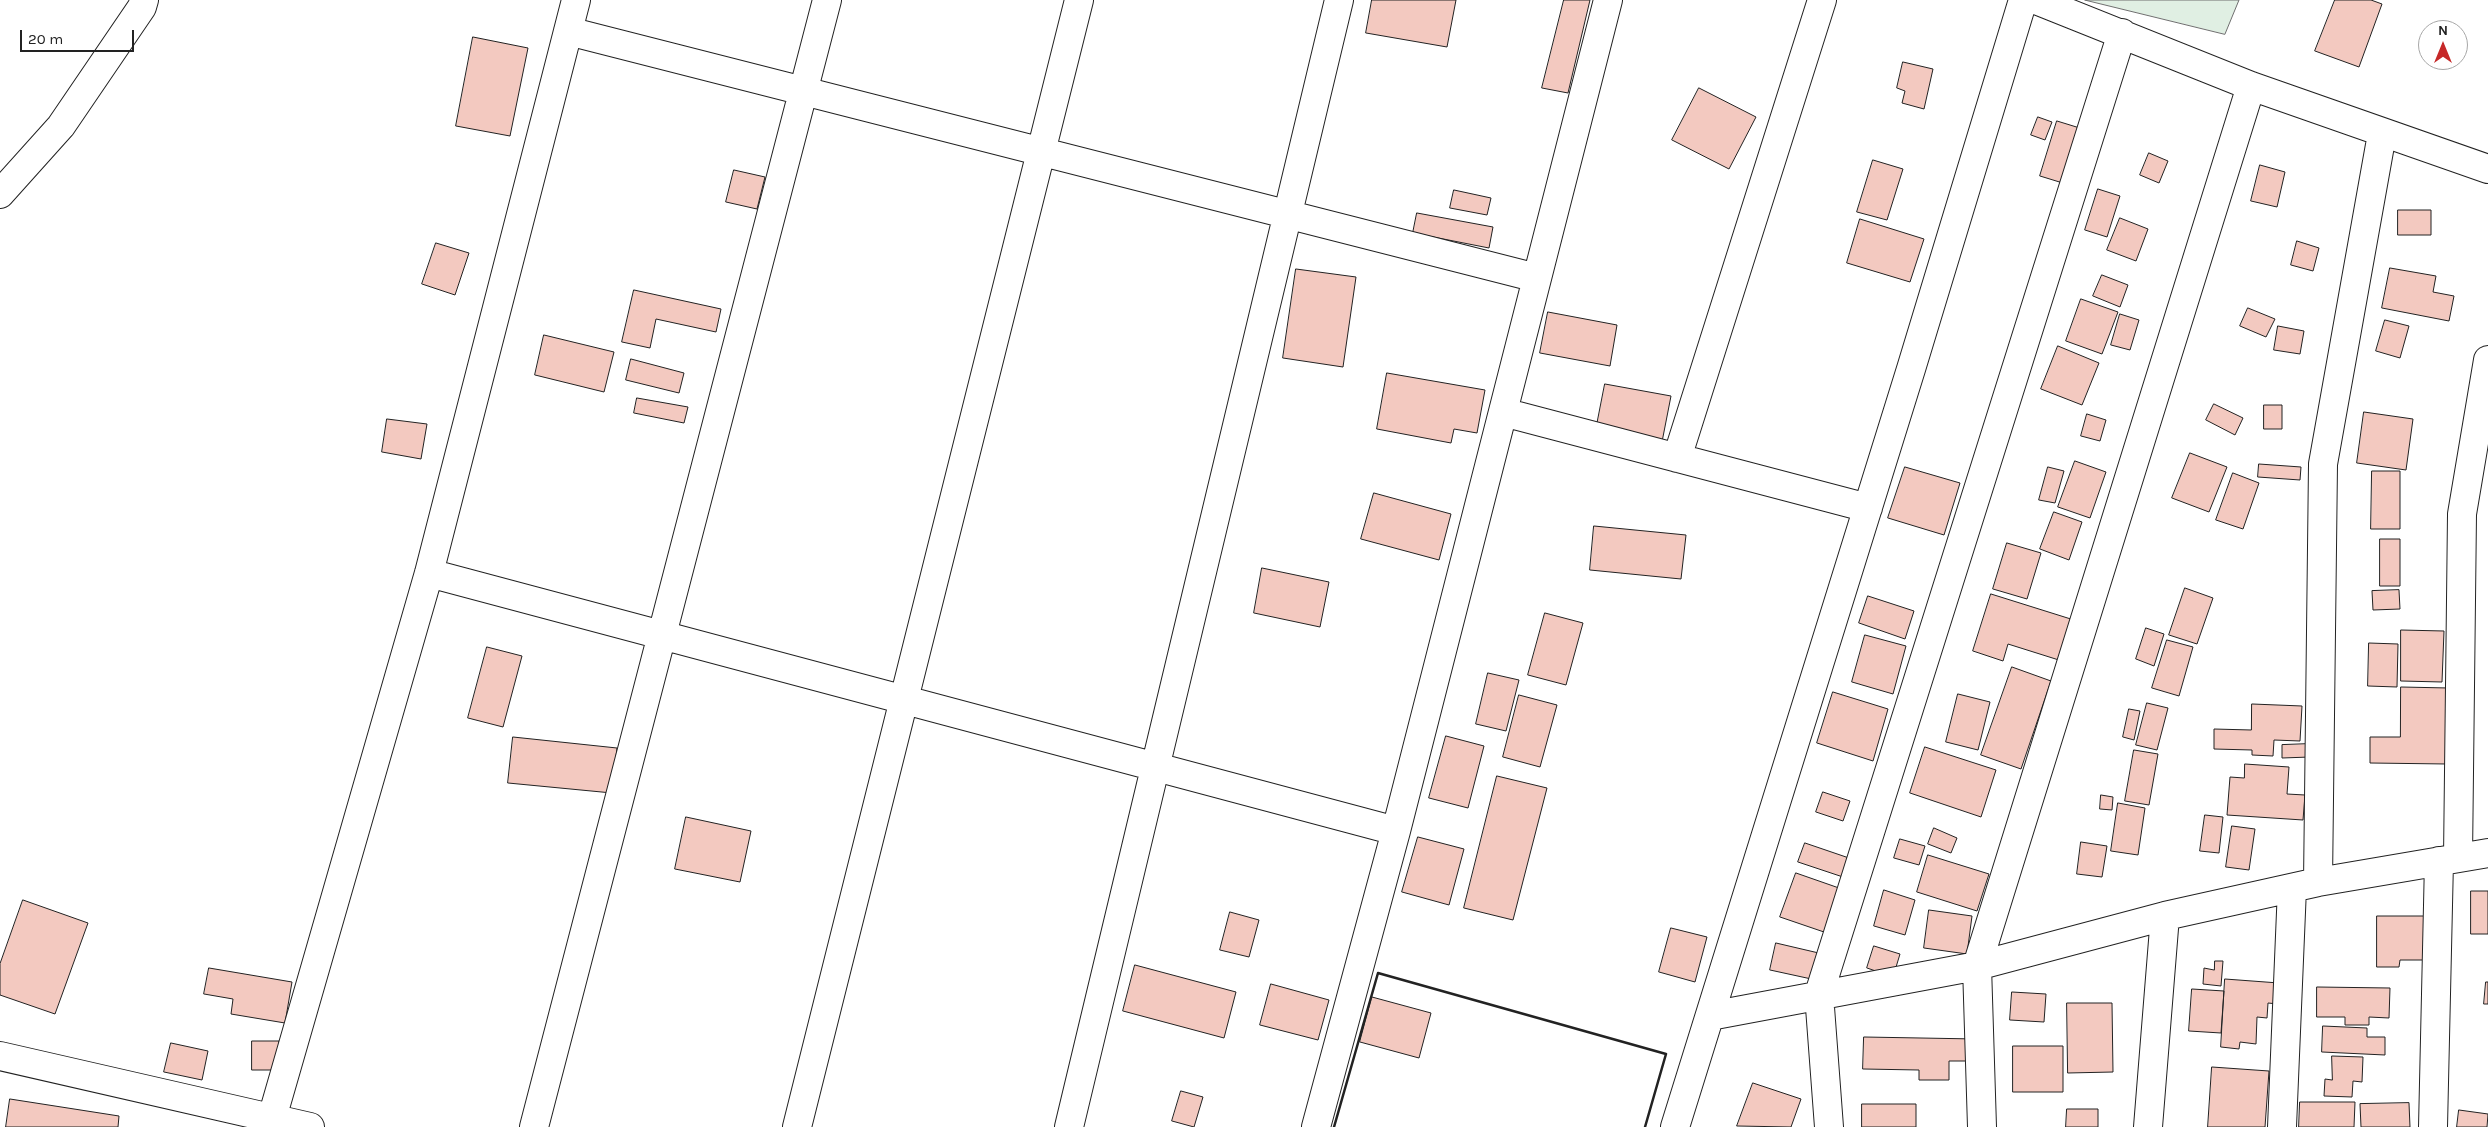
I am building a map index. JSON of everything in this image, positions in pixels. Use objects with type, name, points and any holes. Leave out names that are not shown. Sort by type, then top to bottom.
[{"type":"street","points":[[0,194],[61,126],[142,7],[144,0]]},
{"type":"street","points":[[272,1123],[429,573],[576,0]]},
{"type":"street","points":[[534,1127],[827,0]]},
{"type":"street","points":[[797,1127],[1079,0]]},
{"type":"street","points":[[1069,1127],[1339,0]]},
{"type":"street","points":[[1316,1127],[1396,831],[1608,0]]},
{"type":"street","points":[[1677,458],[1822,0]]},
{"type":"street","points":[[1675,1127],[1868,508],[2023,0]]},
{"type":"street","points":[[2036,0],[2251,86],[2382,134],[2488,169]]},
{"type":"street","points":[[568,32],[1537,278]]},
{"type":"street","points":[[1829,1127],[1819,994],[2122,33]]},
{"type":"street","points":[[1982,1127],[1977,966],[2251,86]]},
{"type":"street","points":[[2318,882],[2323,464],[2382,134]]},
{"type":"street","points":[[2433,1127],[2448,859],[2462,514],[2488,360]]},
{"type":"street","points":[[1502,412],[1868,508]]},
{"type":"street","points":[[429,573],[1396,831]]},
{"type":"street","points":[[1710,1016],[1819,994],[1977,966],[2165,916],[2318,882],[2448,859],[2488,854]]},
{"type":"street","points":[[2282,1127],[2292,888]]},
{"type":"street","points":[[2148,1127],[2165,916]]},
{"type":"street","points":[[0,1056],[272,1123],[310,1127]]},
{"type":"green space","points":[[2085,0],[2239,0],[2225,34]]},
{"type":"building","points":[[1372,0],[1456,0],[1447,47],[1366,33]]},
{"type":"building","points":[[1564,0],[1590,0],[1568,93],[1542,88]]},
{"type":"building","points":[[2335,0],[2371,0],[2382,4],[2359,67],[2315,51]]},
{"type":"building","points":[[473,37],[528,48],[510,136],[456,126]]},
{"type":"building","points":[[1903,62],[1933,69],[1924,109],[1902,103],[1905,91],[1897,88]]},
{"type":"building","points":[[1699,88],[1756,117],[1729,169],[1672,140]]},
{"type":"building","points":[[2038,117],[2052,122],[2045,140],[2031,135]]},
{"type":"building","points":[[2057,121],[2083,129],[2066,184],[2040,176]]},
{"type":"building","points":[[2149,153],[2168,161],[2159,183],[2140,175]]},
{"type":"building","points":[[1873,160],[1903,169],[1887,220],[1857,212]]},
{"type":"building","points":[[2260,165],[2285,172],[2277,207],[2251,201]]},
{"type":"building","points":[[734,170],[765,177],[757,209],[726,202]]},
{"type":"building","points":[[2098,189],[2120,196],[2107,237],[2085,230]]},
{"type":"building","points":[[1454,190],[1491,198],[1487,215],[1450,208]]},
{"type":"building","points":[[2398,210],[2431,210],[2431,235],[2398,235]]},
{"type":"building","points":[[1417,213],[1493,227],[1489,248],[1413,233]]},
{"type":"building","points":[[2120,218],[2148,229],[2136,261],[2107,250]]},
{"type":"building","points":[[1860,219],[1924,239],[1910,282],[1847,263]]},
{"type":"building","points":[[2297,241],[2319,248],[2313,271],[2291,265]]},
{"type":"building","points":[[436,243],[469,253],[455,295],[422,284]]},
{"type":"building","points":[[2390,268],[2436,276],[2433,292],[2454,296],[2449,321],[2382,308]]},
{"type":"building","points":[[1296,269],[1356,277],[1343,367],[1283,358]]},
{"type":"building","points":[[2102,275],[2128,285],[2120,307],[2093,296]]},
{"type":"building","points":[[634,290],[721,309],[716,332],[656,319],[650,348],[622,342]]},
{"type":"building","points":[[2081,299],[2118,312],[2102,354],[2066,341]]},
{"type":"building","points":[[2248,308],[2275,319],[2266,337],[2240,326]]},
{"type":"building","points":[[1548,312],[1617,325],[1610,366],[1540,353]]},
{"type":"building","points":[[2120,314],[2139,320],[2130,350],[2111,345]]},
{"type":"building","points":[[2385,320],[2409,326],[2400,358],[2376,351]]},
{"type":"building","points":[[2278,326],[2304,331],[2300,354],[2274,350]]},
{"type":"building","points":[[544,335],[614,352],[604,392],[535,375]]},
{"type":"building","points":[[2058,346],[2099,363],[2082,405],[2041,389]]},
{"type":"building","points":[[631,359],[684,373],[679,393],[626,380]]},
{"type":"building","points":[[1387,373],[1485,390],[1477,433],[1454,429],[1451,443],[1377,429]]},
{"type":"building","points":[[1605,384],[1671,396],[1661,447],[1595,435]]},
{"type":"building","points":[[637,398],[688,407],[684,423],[634,413]]},
{"type":"building","points":[[2214,404],[2243,418],[2235,435],[2206,420]]},
{"type":"building","points":[[2264,405],[2282,405],[2282,429],[2264,429]]},
{"type":"building","points":[[2364,412],[2413,419],[2406,470],[2357,463]]},
{"type":"building","points":[[2087,414],[2106,420],[2100,441],[2081,436]]},
{"type":"building","points":[[387,419],[427,424],[421,459],[382,452]]},
{"type":"building","points":[[2190,453],[2227,467],[2209,512],[2172,498]]},
{"type":"building","points":[[2075,461],[2106,472],[2090,518],[2058,507]]},
{"type":"building","points":[[2259,464],[2301,467],[2300,480],[2258,477]]},
{"type":"building","points":[[1905,467],[1960,483],[1944,535],[1888,518]]},
{"type":"building","points":[[2048,467],[2064,471],[2055,503],[2039,500]]},
{"type":"building","points":[[2372,471],[2400,471],[2400,529],[2371,529]]},
{"type":"building","points":[[2233,473],[2259,483],[2243,529],[2216,520]]},
{"type":"building","points":[[1374,493],[1451,514],[1439,560],[1361,539]]},
{"type":"building","points":[[2054,512],[2082,522],[2069,560],[2040,549]]},
{"type":"building","points":[[1594,526],[1686,535],[1681,579],[1590,570]]},
{"type":"building","points":[[2380,539],[2400,539],[2400,586],[2380,586]]},
{"type":"building","points":[[2007,543],[2041,553],[2027,599],[1993,589]]},
{"type":"building","points":[[1262,568],[1329,582],[1320,627],[1254,613]]},
{"type":"building","points":[[2185,588],[2213,598],[2197,644],[2169,635]]},
{"type":"building","points":[[2399,590],[2400,609],[2373,610],[2372,591]]},
{"type":"building","points":[[1991,594],[2074,620],[2062,661],[2008,644],[2003,661],[1973,651]]},
{"type":"building","points":[[1868,596],[1914,611],[1905,639],[1859,623]]},
{"type":"building","points":[[1545,613],[1583,623],[1566,685],[1528,675]]},
{"type":"building","points":[[2146,628],[2164,634],[2154,666],[2136,659]]},
{"type":"building","points":[[2401,630],[2444,631],[2442,682],[2401,681]]},
{"type":"building","points":[[1865,635],[1906,646],[1893,694],[1852,682]]},
{"type":"building","points":[[2167,640],[2193,647],[2179,696],[2152,688]]},
{"type":"building","points":[[2369,643],[2398,644],[2397,687],[2368,686]]},
{"type":"building","points":[[487,647],[522,656],[503,727],[468,718]]},
{"type":"building","points":[[2012,667],[2051,681],[2021,769],[1981,755]]},
{"type":"building","points":[[1488,673],[1519,680],[1506,731],[1476,724]]},
{"type":"building","points":[[2401,687],[2449,688],[2447,764],[2370,763],[2370,737],[2400,737]]},
{"type":"building","points":[[1833,692],[1888,709],[1873,761],[1817,743]]},
{"type":"building","points":[[1958,694],[1990,702],[1978,750],[1946,742]]},
{"type":"building","points":[[1519,695],[1557,705],[1540,767],[1503,757]]},
{"type":"building","points":[[2147,703],[2168,708],[2157,750],[2136,745]]},
{"type":"building","points":[[2252,704],[2302,706],[2300,741],[2274,740],[2273,756],[2252,755],[2252,750],[2214,749],[2214,729],[2251,730]]},
{"type":"building","points":[[2129,709],[2140,711],[2134,740],[2123,737]]},
{"type":"building","points":[[1446,736],[1484,746],[1468,808],[1429,798]]},
{"type":"building","points":[[513,737],[617,748],[612,793],[508,783]]},
{"type":"building","points":[[2309,744],[2310,757],[2282,758],[2282,745]]},
{"type":"building","points":[[1925,747],[1996,770],[1981,817],[1910,793]]},
{"type":"building","points":[[2134,750],[2158,754],[2149,805],[2125,801]]},
{"type":"building","points":[[2245,764],[2289,767],[2287,794],[2305,795],[2303,820],[2227,815],[2230,777],[2244,778]]},
{"type":"building","points":[[1497,776],[1547,788],[1513,920],[1464,908]]},
{"type":"building","points":[[1823,792],[1850,801],[1843,821],[1816,812]]},
{"type":"building","points":[[2101,795],[2113,797],[2112,810],[2100,809]]},
{"type":"building","points":[[2118,803],[2145,808],[2138,855],[2111,851]]},
{"type":"building","points":[[2205,815],[2223,817],[2219,853],[2200,851]]},
{"type":"building","points":[[686,817],[751,831],[740,882],[675,869]]},
{"type":"building","points":[[2232,826],[2255,829],[2249,870],[2226,867]]},
{"type":"building","points":[[1934,828],[1957,838],[1951,853],[1928,844]]},
{"type":"building","points":[[1418,837],[1464,849],[1449,905],[1402,892]]},
{"type":"building","points":[[1900,839],[1925,846],[1919,865],[1894,858]]},
{"type":"building","points":[[2081,842],[2107,846],[2102,877],[2077,874]]},
{"type":"building","points":[[1805,843],[1849,858],[1843,877],[1798,862]]},
{"type":"building","points":[[1928,855],[1989,874],[1977,911],[1917,892]]},
{"type":"building","points":[[1796,873],[1839,888],[1824,932],[1780,917]]},
{"type":"building","points":[[1884,890],[1915,900],[1905,935],[1874,926]]},
{"type":"building","points":[[2471,891],[2488,891],[2488,934],[2471,934]]},
{"type":"building","points":[[23,900],[88,923],[55,1014],[0,995],[0,964]]},
{"type":"building","points":[[1929,910],[1972,916],[1967,954],[1924,948]]},
{"type":"building","points":[[1230,912],[1259,920],[1249,957],[1220,950]]},
{"type":"building","points":[[2377,916],[2430,916],[2430,960],[2400,960],[2399,967],[2377,967]]},
{"type":"building","points":[[1671,928],[1707,937],[1695,982],[1659,972]]},
{"type":"building","points":[[1776,943],[1823,954],[1816,980],[1770,970]]},
{"type":"building","points":[[1874,946],[1900,954],[1893,977],[1867,968]]},
{"type":"building","points":[[2215,961],[2223,961],[2221,986],[2203,984],[2204,968],[2214,970]]},
{"type":"building","points":[[1135,965],[1236,992],[1224,1038],[1123,1011]]},
{"type":"building","points":[[209,968],[292,982],[285,1023],[231,1014],[233,999],[204,994]]},
{"type":"building","points":[[2225,979],[2279,983],[2278,1004],[2268,1003],[2267,1018],[2257,1017],[2256,1044],[2240,1042],[2239,1049],[2221,1047]]},
{"type":"building","points":[[2486,982],[2488,982],[2488,1004],[2484,1004]]},
{"type":"building","points":[[1271,984],[1329,1000],[1318,1040],[1260,1025]]},
{"type":"building","points":[[2317,987],[2390,988],[2389,1018],[2369,1017],[2369,1025],[2345,1025],[2345,1017],[2317,1017]]},
{"type":"building","points":[[2192,989],[2224,991],[2221,1033],[2189,1031]]},
{"type":"building","points":[[2012,992],[2046,994],[2044,1022],[2010,1020]]},
{"type":"building","points":[[1372,997],[1431,1013],[1419,1058],[1360,1042]]},
{"type":"building","points":[[2067,1003],[2112,1003],[2113,1072],[2068,1073]]},
{"type":"building","points":[[2323,1026],[2367,1028],[2367,1037],[2385,1037],[2385,1055],[2322,1052]]},
{"type":"building","points":[[1864,1037],[1977,1039],[1976,1061],[1949,1061],[1949,1080],[1919,1080],[1919,1070],[1863,1069]]},
{"type":"building","points":[[252,1041],[279,1041],[279,1070],[252,1070]]},
{"type":"building","points":[[171,1043],[208,1051],[202,1080],[164,1072]]},
{"type":"building","points":[[2013,1046],[2063,1046],[2063,1092],[2013,1092]]},
{"type":"building","points":[[2332,1056],[2363,1057],[2362,1082],[2353,1081],[2352,1097],[2324,1096],[2325,1079],[2332,1080]]},
{"type":"building","points":[[2212,1067],[2269,1071],[2265,1127],[2208,1127]]},
{"type":"building","points":[[1753,1083],[1801,1099],[1791,1127],[1737,1126]]},
{"type":"building","points":[[1181,1091],[1203,1097],[1194,1127],[1172,1121]]},
{"type":"building","points":[[10,1099],[119,1116],[118,1127],[6,1127]]},
{"type":"building","points":[[2300,1102],[2355,1102],[2354,1127],[2299,1127]]},
{"type":"building","points":[[2409,1103],[2410,1127],[2361,1127],[2360,1104]]},
{"type":"building","points":[[1862,1104],[1916,1104],[1916,1127],[1862,1127]]},
{"type":"building","points":[[2067,1109],[2098,1109],[2098,1127],[2066,1127]]},
{"type":"building","points":[[2459,1110],[2488,1114],[2487,1127],[2457,1127]]},
{"type":"wall","points":[[1334,1127],[1378,973],[1666,1054],[1645,1127]]}]
